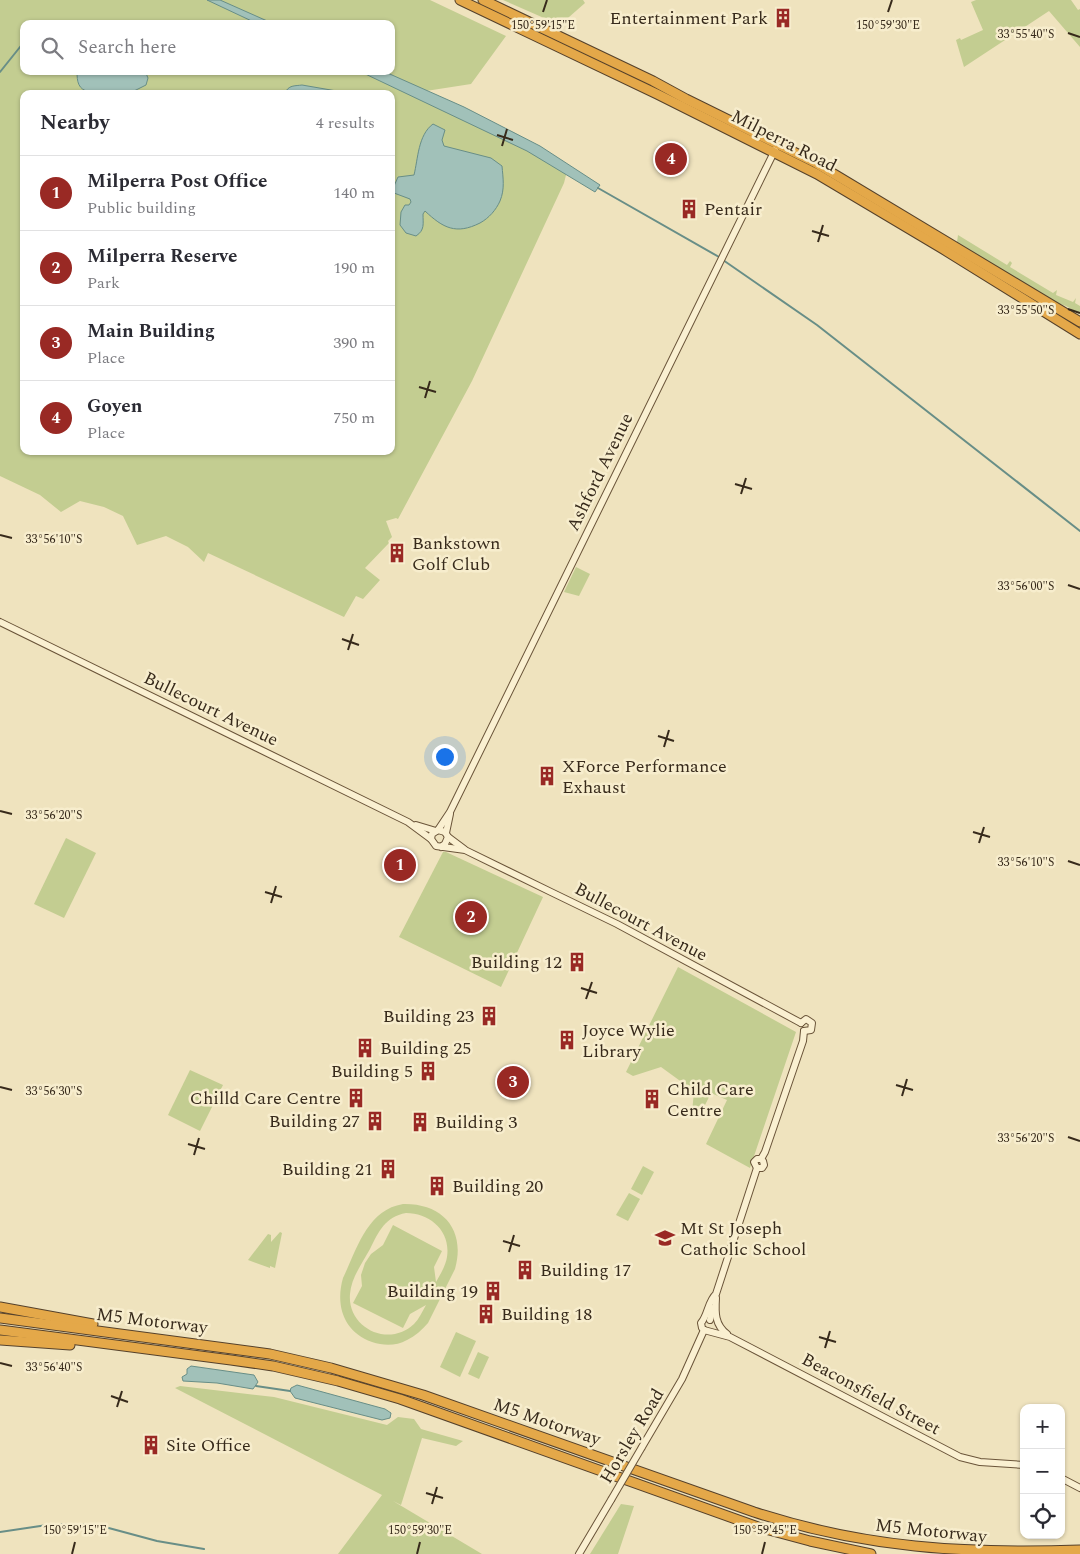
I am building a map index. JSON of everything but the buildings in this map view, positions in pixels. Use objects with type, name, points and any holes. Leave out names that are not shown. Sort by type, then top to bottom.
[{"type":"highway","name":"Milperra Road","points":[[460,0],[776,149],[814,162],[1080,322]]},
{"type":"highway","name":"Milperra Road","points":[[483,0],[653,81],[776,149],[1080,334]]},
{"type":"highway","points":[[0,1307],[203,1344]]},
{"type":"highway","name":"M5 Motorway","points":[[0,1318],[270,1354],[331,1368],[423,1395],[754,1512],[817,1531],[890,1545],[964,1553],[1036,1553],[1080,1550]]},
{"type":"highway","name":"M5 Motorway","points":[[0,1330],[273,1366],[338,1380],[400,1399],[758,1526],[810,1541],[870,1554]]},
{"type":"highway","points":[[0,1340],[158,1350]]},
{"type":"main road","name":"Ashford Avenue","points":[[437,830],[450,812],[776,149]]},
{"type":"main road","name":"Bullecourt Avenue","points":[[0,622],[408,822],[431,838]]},
{"type":"main road","name":"Ashford Avenue","points":[[447,835],[450,812]]},
{"type":"main road","name":"Bullecourt Avenue","points":[[408,822],[437,830]]},
{"type":"main road","points":[[437,830],[442,830],[447,835],[445,844],[441,846],[434,844],[431,838],[432,834],[437,830]]},
{"type":"main road","name":"Bullecourt Avenue","points":[[447,835],[465,850],[617,924],[801,1023]]},
{"type":"main road","name":"Bullecourt Avenue","points":[[441,846],[465,850]]},
{"type":"main road","points":[[720,1327],[716,1315],[716,1296],[757,1168],[762,1168],[764,1165],[761,1159],[803,1041],[804,1031],[801,1028],[801,1023],[806,1019],[812,1023],[811,1030],[804,1031]]},
{"type":"main road","points":[[709,1321],[712,1297],[716,1296]]},
{"type":"main road","points":[[709,1321],[720,1327],[730,1336]]},
{"type":"main road","points":[[707,1330],[701,1325],[709,1321]]},
{"type":"main road","name":"Horsley Road","points":[[579,1554],[682,1379],[707,1330],[712,1327],[709,1321]]},
{"type":"main road","name":"Beaconsfield Street","points":[[707,1330],[730,1336],[955,1455],[980,1462],[1020,1464]]},
{"type":"main road","points":[[1065,1480],[1080,1488]]},
{"type":"green space","name":"Bankstown Golf Club","points":[[0,0],[430,0],[506,36],[471,84],[413,93],[567,171],[564,183],[472,381],[398,519],[386,521],[392,537],[388,541],[389,543],[365,568],[380,580],[363,599],[356,596],[344,617],[208,553],[204,562],[188,547],[166,536],[137,545],[123,516],[104,507],[80,501],[61,512],[40,495],[0,476]]},
{"type":"green space","points":[[503,0],[583,0],[585,3],[560,25]]},
{"type":"green space","points":[[976,0],[1071,0],[1078,10],[1080,9],[1080,47],[1049,11],[964,67],[956,40],[960,38],[961,40],[983,30],[971,2]]},
{"type":"green space","points":[[958,235],[1007,265],[1010,261],[1012,263],[1010,267],[1053,293],[1057,290],[1056,295],[1073,302],[1076,298],[1075,303],[1080,306],[1080,314],[1054,302],[957,242]]},
{"type":"green space","points":[[576,567],[590,574],[579,596],[564,592]]},
{"type":"green space","points":[[66,838],[96,853],[64,918],[34,904]]},
{"type":"green space","points":[[443,852],[543,897],[501,987],[399,937]]},
{"type":"green space","points":[[678,967],[796,1032],[750,1168],[706,1144],[727,1100],[711,1093],[704,1107],[701,1106],[696,1115],[692,1113],[694,1091],[661,1067],[633,1076],[626,1072]]},
{"type":"green space","points":[[190,1070],[223,1085],[200,1131],[168,1115]]},
{"type":"green space","points":[[643,1166],[654,1172],[642,1195],[631,1189]]},
{"type":"green space","points":[[629,1193],[640,1199],[628,1221],[616,1215]]},
{"type":"green space","points":[[403,1204],[417,1205],[430,1208],[440,1214],[454,1231],[458,1255],[455,1269],[428,1323],[413,1337],[399,1343],[385,1345],[362,1338],[348,1325],[341,1308],[340,1298],[343,1278],[365,1232],[380,1214]],"holes":[[[406,1213],[431,1220],[437,1225],[446,1239],[447,1257],[443,1270],[436,1282],[434,1267],[442,1251],[393,1225],[383,1245],[371,1254],[365,1263],[361,1275],[362,1286],[353,1303],[403,1328],[410,1314],[426,1305],[416,1322],[404,1331],[393,1334],[382,1334],[372,1331],[362,1325],[355,1316],[351,1306],[350,1294],[353,1282],[376,1236],[388,1221]]]},
{"type":"green space","points":[[280,1232],[282,1233],[275,1268],[248,1260],[268,1234],[271,1235],[271,1242]]},
{"type":"green space","points":[[456,1332],[476,1341],[460,1377],[440,1367]]},
{"type":"green space","points":[[478,1352],[489,1357],[479,1379],[468,1374]]},
{"type":"green space","points":[[180,1386],[274,1397],[387,1425],[398,1417],[414,1419],[421,1429],[463,1441],[456,1446],[422,1438],[401,1505],[393,1501],[482,1554],[338,1554],[382,1495],[175,1388]]},
{"type":"green space","points":[[621,1504],[634,1506],[618,1554],[590,1554]]},
{"type":"water","points":[[207,0],[220,0],[265,20],[250,20]]},
{"type":"water","points":[[77,75],[147,75],[148,78],[146,85],[136,90],[84,90]]},
{"type":"water","points":[[367,75],[392,75],[464,107],[540,146],[600,185],[595,192],[527,151]]},
{"type":"water","points":[[302,85],[331,90],[287,90],[293,86]]},
{"type":"water","points":[[433,124],[445,130],[442,140],[444,146],[491,158],[502,166],[503,192],[494,211],[489,216],[480,223],[464,229],[450,228],[438,222],[425,211],[422,229],[416,236],[406,233],[400,225],[401,212],[405,205],[409,205],[411,202],[410,199],[395,193],[395,184],[398,177],[414,175],[421,141]]},
{"type":"water","points":[[191,1366],[254,1375],[258,1382],[253,1389],[217,1383],[183,1381],[182,1377],[187,1374],[187,1369]]},
{"type":"water","points":[[297,1385],[385,1409],[391,1413],[390,1418],[382,1420],[295,1398],[290,1391],[291,1388]]},
{"type":"waterway","points":[[0,72],[20,47]]},
{"type":"waterway","points":[[598,188],[719,257]]},
{"type":"waterway","points":[[723,260],[817,325],[1080,531]]},
{"type":"waterway","points":[[256,1386],[290,1391]]},
{"type":"waterway","points":[[0,1532],[47,1525],[78,1524],[105,1527],[157,1541],[204,1549]]},
{"type":"place","name":"Entertainment Park","points":[[783,18]]},
{"type":"place","name":"Goyen","points":[[671,159]]},
{"type":"place","name":"Pentair","points":[[689,209]]},
{"type":"place","name":"Bankstown Golf Club","points":[[397,553]]},
{"type":"place","name":"XForce Performance Exhaust","points":[[547,776]]},
{"type":"place","name":"Milperra Post Office","points":[[400,865]]},
{"type":"place","name":"Milperra Reserve","points":[[471,917]]},
{"type":"place","name":"Building 12","points":[[577,962]]},
{"type":"place","name":"Building 23","points":[[489,1016]]},
{"type":"place","name":"Joyce Wylie Library","points":[[567,1040]]},
{"type":"place","name":"Building 25","points":[[365,1048]]},
{"type":"place","name":"Building 5","points":[[428,1071]]},
{"type":"place","name":"Main Building","points":[[513,1082]]},
{"type":"place","name":"Chilld Care Centre","points":[[356,1098]]},
{"type":"place","name":"Child Care Centre","points":[[652,1099]]},
{"type":"place","name":"Building 27","points":[[375,1121]]},
{"type":"place","name":"Building 3","points":[[420,1122]]},
{"type":"place","name":"Building 21","points":[[388,1169]]},
{"type":"place","name":"Building 20","points":[[437,1186]]},
{"type":"place","name":"Mt St Joseph Catholic School","points":[[665,1238]]},
{"type":"place","name":"Building 17","points":[[525,1270]]},
{"type":"place","name":"Building 19","points":[[493,1291]]},
{"type":"place","name":"Building 18","points":[[486,1314]]},
{"type":"place","name":"Site Office","points":[[151,1445]]}]
